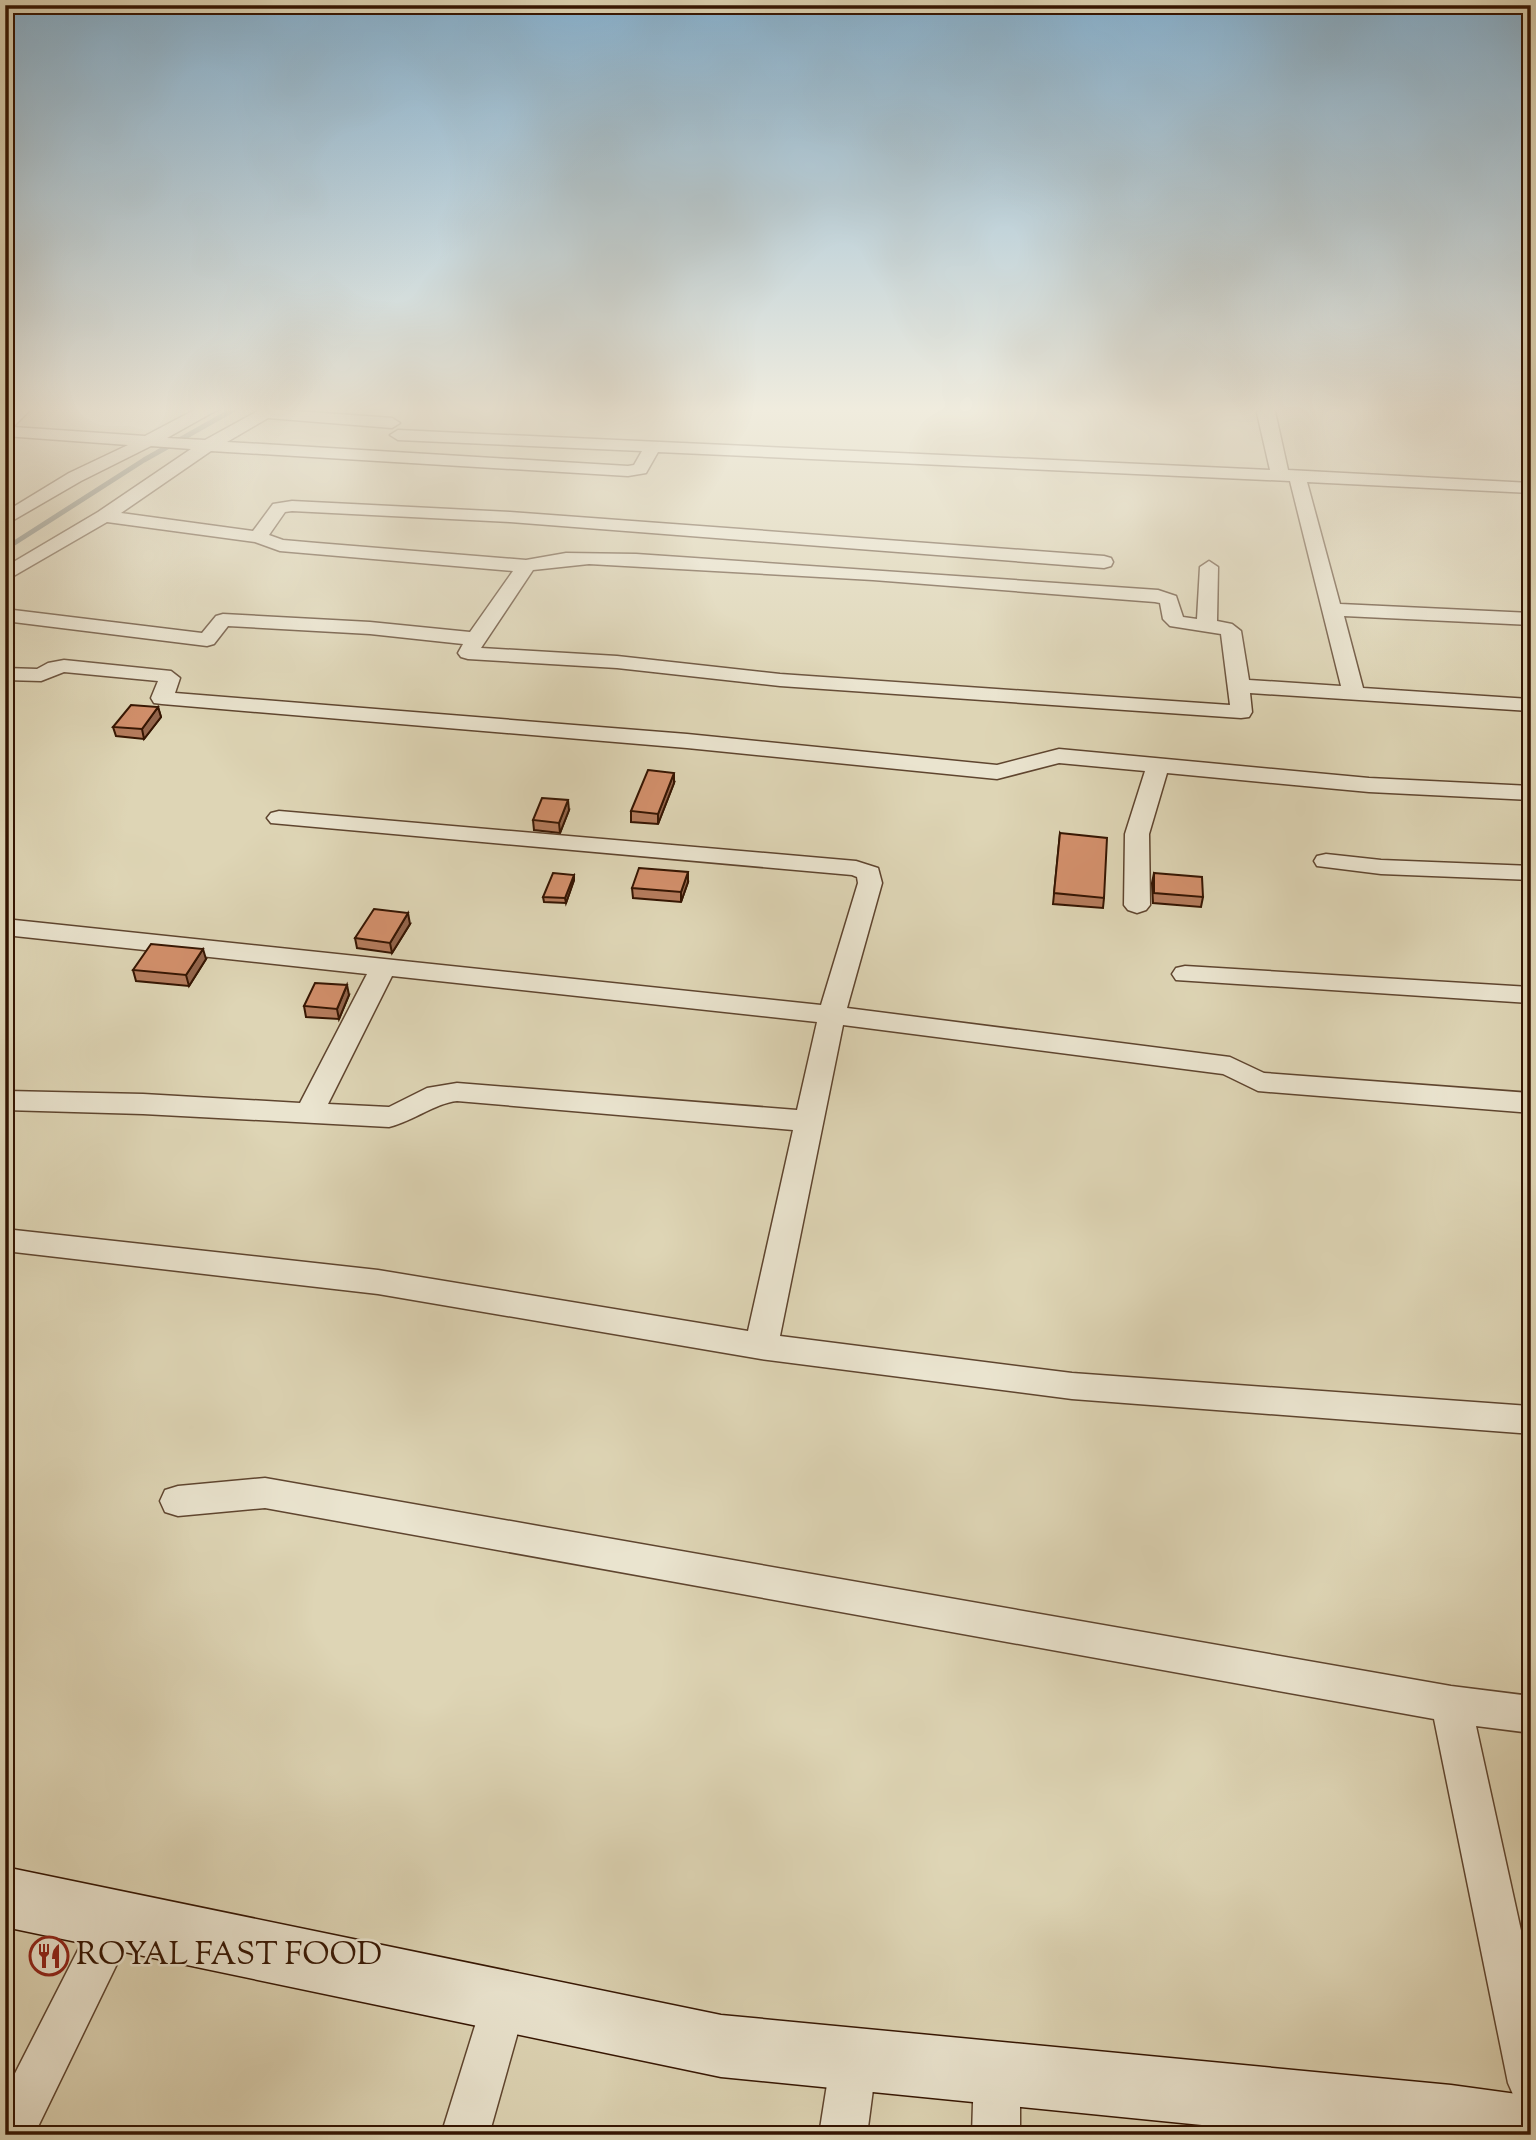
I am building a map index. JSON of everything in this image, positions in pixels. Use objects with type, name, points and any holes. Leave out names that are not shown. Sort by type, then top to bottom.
[{"type":"street","points":[[5,520],[26,507]]},
{"type":"street","points":[[5,575],[118,507]]},
{"type":"street","points":[[258,537],[279,508],[286,507]]},
{"type":"street","points":[[309,507],[510,517],[1104,562]]},
{"type":"street","points":[[1298,507],[1332,610],[1354,694]]},
{"type":"street","points":[[104,516],[258,537],[280,545],[317,550],[526,566],[543,560],[661,562],[868,573],[1158,596],[1169,600],[1173,619],[1177,622],[1231,631],[1241,712],[780,680],[617,662],[468,653],[526,566]]},
{"type":"street","points":[[1207,626],[1209,567]]},
{"type":"street","points":[[1332,610],[1531,618]]},
{"type":"street","points":[[5,615],[207,640],[223,620],[370,628],[476,639]]},
{"type":"street","points":[[5,674],[41,676],[55,667],[64,666],[164,675],[170,678],[170,683],[162,698],[646,737],[997,772],[1059,756],[1369,785],[1531,793]]},
{"type":"street","points":[[1239,685],[1531,705]]},
{"type":"street","points":[[1137,905],[1137,834],[1158,765]]},
{"type":"street","points":[[279,818],[856,868],[869,873],[870,883],[832,1015],[761,1346]]},
{"type":"street","points":[[1326,861],[1381,867],[1531,873]]},
{"type":"street","points":[[5,927],[832,1015],[1230,1066],[1258,1082],[1531,1103]]},
{"type":"street","points":[[309,1113],[384,967]]},
{"type":"street","points":[[1185,974],[1531,995]]},
{"type":"street","points":[[6,1101],[389,1117],[405,1114],[440,1092],[457,1092],[808,1121]]},
{"type":"street","points":[[5,1240],[105,1249],[378,1282],[761,1346],[1072,1386],[1531,1420]]},
{"type":"street","points":[[178,1501],[265,1493],[1451,1704],[1531,1715]]},
{"type":"street","points":[[1451,1704],[1531,2083]]},
{"type":"street","points":[[5,1897],[722,2046],[997,2072],[1407,2124],[1531,2129]]},
{"type":"street","points":[[9,2135],[116,1920]]},
{"type":"street","points":[[465,2135],[505,2000]]},
{"type":"street","points":[[843,2135],[854,2059]]},
{"type":"street","points":[[996,2135],[997,2072]]},
{"type":"building","points":[[131,705],[158,707],[142,729],[113,727]]},
{"type":"building","points":[[648,770],[674,773],[658,814],[631,811]]},
{"type":"building","points":[[542,798],[568,800],[559,823],[533,820]]},
{"type":"building","points":[[1060,833],[1107,838],[1104,898],[1054,893]]},
{"type":"building","points":[[639,868],[688,872],[681,892],[632,888]]},
{"type":"building","points":[[553,873],[574,875],[565,898],[543,897]]},
{"type":"building","points":[[1154,873],[1202,877],[1203,897],[1154,893]]},
{"type":"building","points":[[374,909],[408,913],[390,943],[355,938]]},
{"type":"building","points":[[151,944],[203,949],[186,975],[133,970]]},
{"type":"building","points":[[315,983],[347,985],[337,1009],[304,1006]]},
{"type":"waterway","points":[[5,549],[71,507]]},
{"type":"place","name":"ROYAL FAST FOOD","points":[[49,1956]]}]
